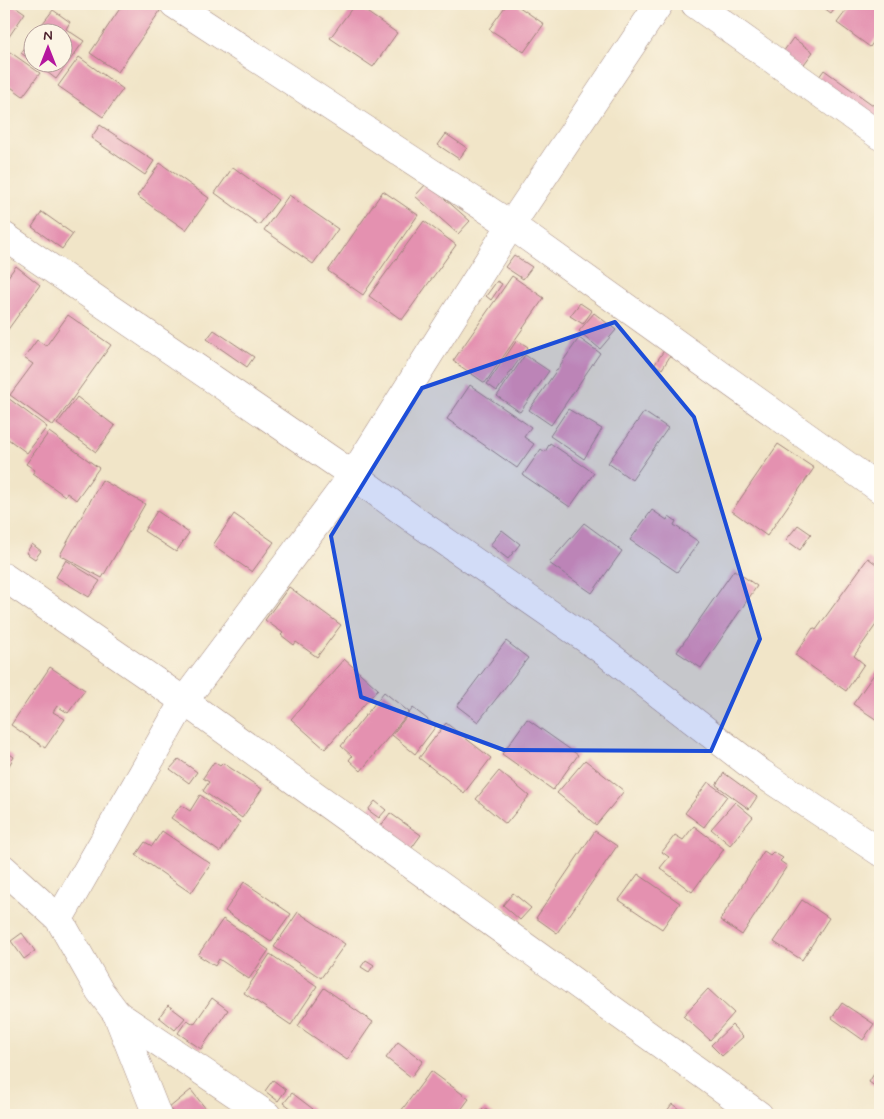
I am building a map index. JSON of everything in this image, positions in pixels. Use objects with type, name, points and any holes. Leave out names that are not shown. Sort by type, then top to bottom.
[{"type":"street","points":[[174,4],[510,225],[880,489]]},
{"type":"street","points":[[59,919],[184,701],[353,475],[510,225],[659,4]]},
{"type":"street","points":[[695,4],[880,136]]},
{"type":"street","points":[[4,236],[353,475],[421,525],[598,647],[760,773],[880,852]]},
{"type":"street","points":[[4,577],[184,701],[760,1115]]},
{"type":"street","points":[[4,868],[59,919],[99,990],[117,1014],[157,1115]]},
{"type":"street","points":[[117,1014],[267,1115]]},
{"type":"highlighted area","points":[[615,322],[694,417],[760,639],[711,751],[504,750],[361,697],[331,536],[422,388]]},
{"type":"building","points":[[4,4],[12,4],[25,13],[4,44]]},
{"type":"building","points":[[123,4],[149,4],[160,11],[118,72],[90,53]]},
{"type":"building","points":[[355,4],[397,33],[373,67],[330,38]]},
{"type":"building","points":[[507,4],[515,4],[544,24],[524,52],[489,29]]},
{"type":"building","points":[[817,4],[838,4],[831,14]]},
{"type":"building","points":[[851,4],[880,4],[880,32],[870,47],[837,23]]},
{"type":"building","points":[[53,10],[70,22],[44,22]]},
{"type":"building","points":[[72,33],[84,41],[72,57]]},
{"type":"building","points":[[793,38],[813,52],[796,75],[776,62]]},
{"type":"building","points":[[7,50],[22,60],[22,72],[40,73],[23,96],[4,82],[4,54]]},
{"type":"building","points":[[79,57],[123,89],[103,117],[58,86],[68,72],[72,72],[72,67]]},
{"type":"building","points":[[824,70],[880,110],[880,131],[814,84]]},
{"type":"building","points":[[47,72],[61,72],[56,79]]},
{"type":"building","points":[[100,125],[154,161],[145,175],[91,138]]},
{"type":"building","points":[[446,134],[467,148],[459,159],[438,145]]},
{"type":"building","points":[[160,163],[209,198],[186,230],[137,196]]},
{"type":"building","points":[[233,167],[278,200],[259,225],[215,193]]},
{"type":"building","points":[[427,183],[470,221],[458,234],[415,196]]},
{"type":"building","points":[[383,191],[418,215],[363,295],[328,271]]},
{"type":"building","points":[[289,195],[338,229],[313,264],[264,230]]},
{"type":"building","points":[[42,212],[73,234],[62,249],[32,227]]},
{"type":"building","points":[[424,221],[456,245],[402,320],[369,296]]},
{"type":"building","points":[[514,255],[532,267],[523,279],[505,267]]},
{"type":"building","points":[[16,266],[40,285],[4,335],[4,282]]},
{"type":"building","points":[[512,276],[544,298],[485,383],[453,361]]},
{"type":"building","points":[[497,281],[502,284],[491,300],[486,296]]},
{"type":"building","points":[[580,303],[592,311],[583,324],[570,316]]},
{"type":"building","points":[[594,313],[616,330],[600,349],[579,331]]},
{"type":"building","points":[[68,315],[111,345],[53,426],[10,395],[33,364],[24,358],[37,340],[46,346]]},
{"type":"building","points":[[214,330],[254,357],[247,367],[207,339]]},
{"type":"building","points":[[579,338],[600,353],[551,425],[529,410]]},
{"type":"building","points":[[517,340],[528,347],[497,391],[487,384]]},
{"type":"building","points":[[665,349],[672,353],[662,369],[655,364]]},
{"type":"building","points":[[525,355],[549,371],[520,412],[497,396]]},
{"type":"building","points":[[470,385],[531,427],[524,437],[534,444],[517,468],[447,419]]},
{"type":"building","points":[[4,395],[47,427],[27,453],[4,436]]},
{"type":"building","points":[[77,397],[115,426],[96,452],[57,424]]},
{"type":"building","points":[[568,409],[602,429],[584,459],[550,436]]},
{"type":"building","points":[[644,412],[668,428],[632,480],[608,463]]},
{"type":"building","points":[[49,432],[99,468],[76,500],[67,493],[65,496],[33,473],[35,470],[26,464]]},
{"type":"building","points":[[550,443],[594,473],[570,507],[523,475],[541,449],[545,452]]},
{"type":"building","points":[[778,444],[814,468],[767,536],[732,511]]},
{"type":"building","points":[[102,480],[145,504],[102,578],[60,555]]},
{"type":"building","points":[[652,510],[667,520],[669,516],[676,521],[674,525],[699,542],[677,572],[630,540]]},
{"type":"building","points":[[157,511],[189,533],[176,552],[144,531]]},
{"type":"building","points":[[234,514],[274,542],[252,572],[213,545]]},
{"type":"building","points":[[584,523],[622,551],[592,593],[549,563]]},
{"type":"building","points":[[798,525],[811,534],[800,550],[786,540]]},
{"type":"building","points":[[502,530],[520,544],[508,559],[490,545]]},
{"type":"building","points":[[32,544],[41,551],[35,559],[26,553]]},
{"type":"building","points":[[868,558],[880,567],[880,619],[854,656],[864,664],[846,691],[795,655],[813,628],[816,630]]},
{"type":"building","points":[[66,560],[100,581],[89,597],[56,577]]},
{"type":"building","points":[[734,570],[757,586],[701,668],[677,652]]},
{"type":"building","points":[[289,587],[341,625],[317,657],[296,642],[294,645],[281,635],[283,633],[265,620]]},
{"type":"building","points":[[506,641],[528,658],[478,722],[457,706]]},
{"type":"building","points":[[344,659],[378,689],[325,749],[291,719]]},
{"type":"building","points":[[50,667],[85,690],[68,713],[57,706],[53,712],[65,719],[45,748],[11,725]]},
{"type":"building","points":[[877,670],[880,672],[880,722],[853,704]]},
{"type":"building","points":[[384,692],[409,712],[361,771],[349,760],[352,756],[341,746]]},
{"type":"building","points":[[413,708],[436,726],[415,754],[392,735]]},
{"type":"building","points":[[527,719],[578,755],[553,790],[502,754]]},
{"type":"building","points":[[446,723],[491,758],[464,793],[419,758]]},
{"type":"building","points":[[4,750],[14,757],[4,774]]},
{"type":"building","points":[[179,759],[197,772],[189,783],[170,769]]},
{"type":"building","points":[[585,760],[624,791],[596,825],[557,793]]},
{"type":"building","points":[[214,762],[220,766],[223,763],[262,789],[242,818],[203,791],[209,782],[203,778]]},
{"type":"building","points":[[499,771],[529,796],[506,824],[476,799]]},
{"type":"building","points":[[724,773],[757,797],[749,809],[716,785]]},
{"type":"building","points":[[708,782],[727,796],[704,827],[685,813]]},
{"type":"building","points":[[200,795],[240,822],[220,852],[171,818],[181,805],[190,811]]},
{"type":"building","points":[[375,801],[386,810],[379,818],[368,810]]},
{"type":"building","points":[[735,802],[753,817],[730,845],[711,829]]},
{"type":"building","points":[[390,813],[421,835],[408,853],[378,830]]},
{"type":"building","points":[[694,826],[724,849],[692,892],[660,868],[669,857],[662,852],[675,835],[683,840]]},
{"type":"building","points":[[162,831],[211,864],[191,893],[136,855],[145,842],[152,846]]},
{"type":"building","points":[[595,831],[617,846],[557,933],[536,918]]},
{"type":"building","points":[[764,851],[770,855],[773,852],[783,858],[780,861],[787,866],[742,935],[720,920]]},
{"type":"building","points":[[638,874],[680,903],[662,929],[619,900]]},
{"type":"building","points":[[244,882],[291,914],[271,942],[225,911]]},
{"type":"building","points":[[513,893],[531,908],[520,920],[503,905]]},
{"type":"building","points":[[802,900],[829,918],[802,960],[774,942]]},
{"type":"building","points":[[298,912],[345,944],[321,978],[274,947]]},
{"type":"building","points":[[223,919],[269,950],[249,979],[219,959],[215,966],[198,955]]},
{"type":"building","points":[[22,933],[35,951],[24,959],[11,941]]},
{"type":"building","points":[[270,954],[317,986],[291,1025],[244,993]]},
{"type":"building","points":[[366,960],[374,965],[369,972],[361,967]]},
{"type":"building","points":[[324,988],[373,1022],[347,1060],[298,1026]]},
{"type":"building","points":[[708,989],[734,1013],[710,1040],[683,1016]]},
{"type":"building","points":[[212,998],[228,1010],[201,1049],[178,1033],[187,1020],[194,1024]]},
{"type":"building","points":[[842,1003],[874,1024],[863,1040],[832,1018]]},
{"type":"building","points":[[168,1005],[185,1018],[175,1030],[159,1017]]},
{"type":"building","points":[[732,1025],[743,1037],[722,1056],[711,1045]]},
{"type":"building","points":[[398,1042],[423,1061],[411,1077],[386,1058]]},
{"type":"building","points":[[880,1064],[880,1090],[869,1082]]},
{"type":"building","points":[[431,1071],[469,1099],[457,1115],[398,1115]]},
{"type":"building","points":[[273,1080],[286,1090],[278,1101],[265,1091]]},
{"type":"building","points":[[191,1090],[210,1114],[175,1115],[169,1108]]},
{"type":"building","points":[[292,1093],[313,1109],[308,1115],[300,1115],[284,1103]]},
{"type":"building","points":[[672,1104],[688,1115],[664,1115]]},
{"type":"building","points":[[484,1108],[494,1115],[478,1115]]}]
